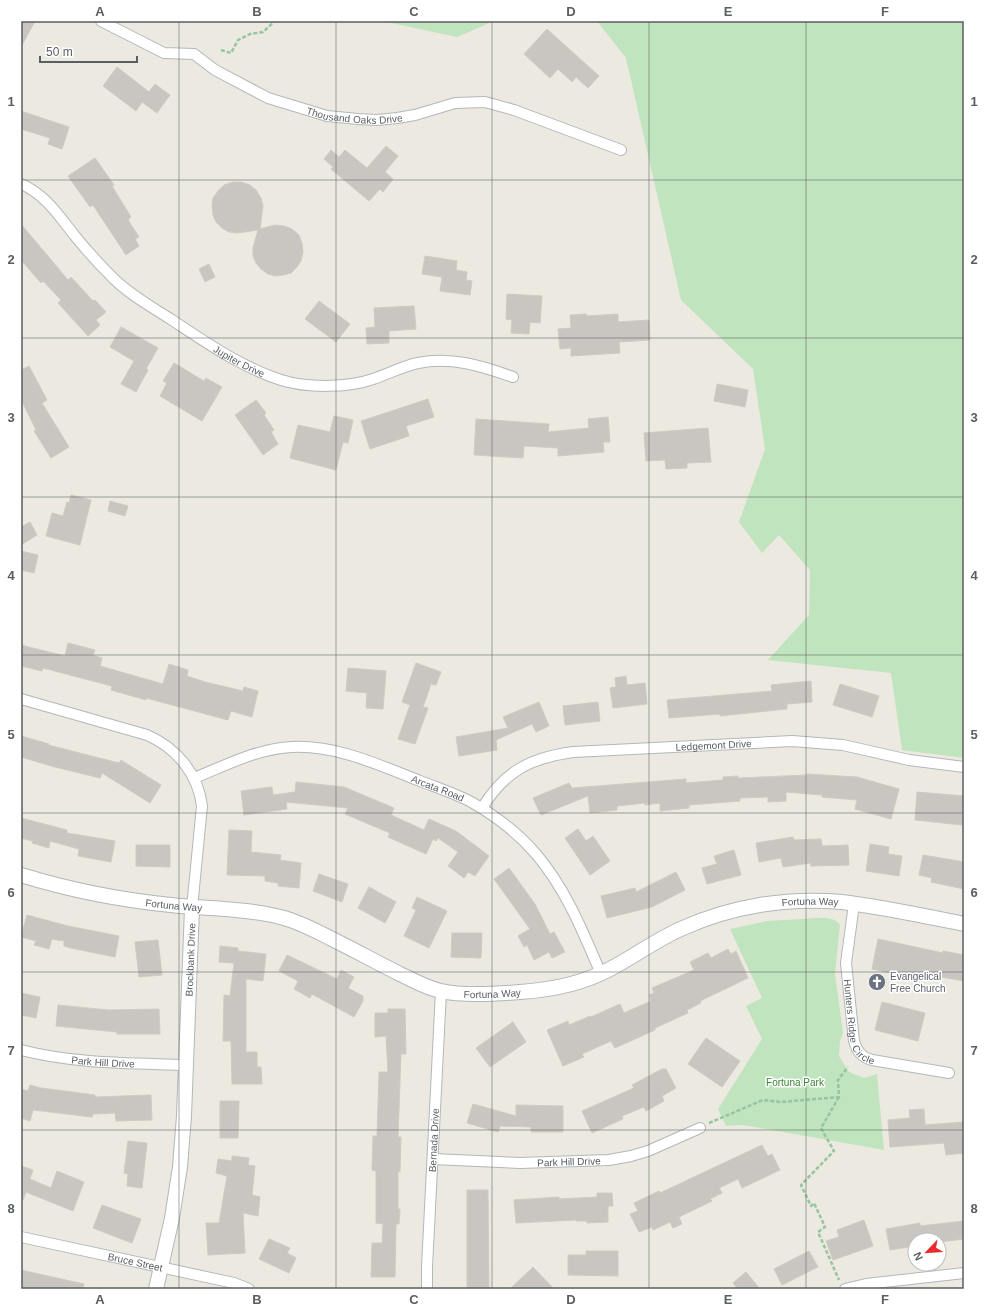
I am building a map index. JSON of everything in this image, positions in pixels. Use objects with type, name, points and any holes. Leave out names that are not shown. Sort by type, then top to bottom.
[{"type":"street","name":"Thousand Oaks Drive","points":[[101,21],[164,53],[194,54],[215,70],[268,98],[327,116],[358,120],[377,120],[415,115],[455,103],[485,102],[514,110],[621,150]]},
{"type":"street","name":"Jupiter Drive","points":[[21,184],[43,198],[60,216],[95,259],[115,280],[137,298],[249,368],[282,380],[309,385],[326,386],[347,385],[371,380],[418,363],[437,361],[460,361],[486,367],[513,376]]},
{"type":"street","name":"Brockbank Drive","points":[[21,699],[138,732],[156,739],[171,749],[184,762],[194,778],[199,790],[202,806],[192,908],[186,1065],[180,1167],[173,1211],[156,1289]]},
{"type":"street","name":"Ledgemont Drive","points":[[482,808],[496,787],[518,769],[550,756],[573,752],[809,741],[860,748],[909,760],[964,767]]},
{"type":"street","name":"Arcata Road","points":[[194,778],[257,753],[284,748],[307,747],[331,750],[363,759],[460,797],[482,808],[512,830],[537,855],[548,869],[571,907],[601,974]]},
{"type":"street","name":"Fortuna Way","points":[[21,875],[100,895],[192,908],[251,912],[297,922],[420,984],[441,991],[453,993],[536,991],[568,986],[601,974],[671,933],[719,914],[754,906],[793,901],[854,904],[964,924]]},
{"type":"street","name":"Hunters Ridge Circle","points":[[854,904],[846,956],[846,970],[854,1040],[857,1049],[863,1056],[872,1060],[950,1073]]},
{"type":"street","name":"Bernada Drive","points":[[428,1289],[427,1273],[441,991]]},
{"type":"street","name":"Park Hill Drive","points":[[21,1050],[55,1057],[102,1062],[186,1065]]},
{"type":"street","name":"Park Hill Drive","points":[[433,1159],[520,1163],[609,1160],[648,1151],[700,1128]]},
{"type":"street","name":"Bruce Street","points":[[21,1236],[234,1283],[249,1289]]},
{"type":"street","points":[[842,1285],[866,1284],[964,1273]]},
{"type":"path","points":[[221,50],[231,53],[238,40],[250,34],[263,32],[275,21]]},
{"type":"path","points":[[842,1285],[818,1232],[825,1227],[814,1203],[811,1206],[801,1186],[834,1151],[821,1128],[839,1097],[838,1080],[848,1067]]},
{"type":"path","points":[[700,1128],[762,1100],[781,1102],[839,1097]]},
{"type":"green space","points":[[382,21],[494,21],[457,37]]},
{"type":"green space","points":[[597,21],[964,21],[964,758],[902,750],[891,673],[768,660],[809,615],[810,570],[779,535],[762,553],[739,522],[765,449],[753,369],[681,300],[626,58]]},
{"type":"green space","name":"Fortuna Park","points":[[817,918],[833,919],[840,925],[835,974],[843,1033],[840,1041],[839,1056],[849,1072],[864,1078],[877,1074],[884,1150],[743,1125],[726,1126],[718,1109],[762,1039],[746,1006],[762,998],[730,929],[767,921]]},
{"type":"building","points":[[21,21],[35,21],[21,47]]},
{"type":"building","points":[[547,29],[599,76],[588,88],[576,77],[572,82],[558,69],[550,78],[524,54]]},
{"type":"building","points":[[117,67],[149,92],[155,84],[170,95],[157,113],[142,102],[136,111],[103,86]]},
{"type":"building","points":[[21,111],[69,127],[62,149],[48,144],[50,138],[21,129]]},
{"type":"building","points":[[386,146],[398,156],[385,172],[393,179],[383,192],[380,189],[369,201],[331,169],[333,167],[324,159],[331,150],[339,157],[345,150],[367,168]]},
{"type":"building","points":[[95,158],[114,185],[112,186],[131,217],[128,220],[139,237],[135,239],[139,246],[126,255],[93,205],[90,207],[68,176]]},
{"type":"building","points":[[233,182],[241,182],[250,185],[256,190],[261,198],[263,206],[260,229],[275,225],[284,226],[292,229],[299,235],[303,252],[301,261],[291,273],[275,276],[268,274],[256,263],[253,256],[253,248],[258,230],[237,233],[229,232],[216,222],[213,215],[213,198],[224,185]]},
{"type":"building","points":[[21,224],[68,280],[71,277],[93,301],[95,300],[106,312],[96,320],[100,325],[88,336],[58,303],[61,300],[43,281],[41,283],[21,260]]},
{"type":"building","points":[[425,256],[457,261],[456,270],[467,272],[466,280],[472,281],[470,295],[440,291],[442,277],[422,274]]},
{"type":"building","points":[[209,264],[215,277],[205,282],[199,269]]},
{"type":"building","points":[[507,294],[542,296],[540,323],[530,322],[529,334],[511,333],[512,320],[506,319]]},
{"type":"building","points":[[319,301],[350,324],[336,342],[305,319]]},
{"type":"building","points":[[414,306],[416,329],[389,331],[389,343],[367,344],[366,328],[375,327],[374,308]]},
{"type":"building","points":[[586,314],[587,316],[618,314],[618,322],[649,320],[650,340],[619,342],[620,353],[571,356],[571,348],[560,349],[558,329],[571,328],[570,315]]},
{"type":"building","points":[[121,327],[158,348],[146,369],[148,370],[136,392],[121,384],[134,361],[110,347]]},
{"type":"building","points":[[174,363],[204,381],[206,378],[222,387],[202,421],[160,396],[167,383],[163,381]]},
{"type":"building","points":[[29,366],[47,400],[42,403],[69,447],[51,458],[34,431],[36,430],[21,399],[21,370]]},
{"type":"building","points":[[717,384],[748,390],[745,407],[714,401]]},
{"type":"building","points":[[428,399],[434,417],[406,426],[409,436],[370,449],[361,421]]},
{"type":"building","points":[[256,400],[266,413],[264,415],[274,430],[271,432],[278,444],[263,455],[235,415]]},
{"type":"building","points":[[334,416],[353,420],[348,443],[343,442],[336,470],[290,458],[298,425],[330,432]]},
{"type":"building","points":[[608,417],[610,442],[603,442],[604,452],[558,456],[558,448],[524,446],[523,458],[474,455],[476,419],[549,424],[548,432],[589,428],[588,419]]},
{"type":"building","points":[[708,428],[711,462],[687,463],[687,468],[666,469],[665,460],[646,461],[644,433]]},
{"type":"building","points":[[71,495],[91,500],[80,545],[46,536],[52,513],[63,516],[67,502],[69,503]]},
{"type":"building","points":[[110,501],[128,506],[125,516],[108,511]]},
{"type":"building","points":[[30,522],[37,535],[21,545],[21,527]]},
{"type":"building","points":[[21,551],[38,555],[34,573],[21,570]]},
{"type":"building","points":[[68,643],[95,650],[93,655],[102,658],[100,666],[163,684],[169,664],[188,670],[187,676],[205,682],[243,691],[244,687],[258,691],[252,717],[231,711],[228,720],[146,698],[146,700],[111,690],[112,686],[43,668],[42,671],[21,666],[21,645],[65,656]]},
{"type":"building","points":[[416,663],[441,672],[436,685],[431,684],[423,707],[428,708],[415,744],[398,739],[410,705],[402,702]]},
{"type":"building","points":[[348,668],[386,671],[383,709],[366,708],[367,693],[346,691]]},
{"type":"building","points":[[626,676],[627,685],[645,683],[647,704],[613,708],[610,688],[616,687],[615,678]]},
{"type":"building","points":[[811,681],[812,702],[787,704],[787,709],[720,716],[720,714],[669,718],[667,700],[772,691],[771,685]]},
{"type":"building","points":[[840,684],[879,696],[872,717],[833,705]]},
{"type":"building","points":[[539,702],[549,726],[536,732],[532,724],[496,740],[497,750],[459,756],[456,737],[508,728],[503,717]]},
{"type":"building","points":[[598,702],[600,721],[565,725],[563,706]]},
{"type":"building","points":[[21,736],[49,744],[48,745],[119,763],[121,760],[161,785],[150,803],[102,773],[100,778],[21,757]]},
{"type":"building","points":[[807,774],[857,777],[899,789],[891,819],[855,809],[857,800],[786,792],[786,801],[768,802],[768,797],[740,798],[740,801],[689,805],[689,808],[660,811],[660,803],[645,805],[645,803],[617,806],[617,810],[590,813],[588,796],[541,815],[533,798],[569,783],[572,788],[686,779],[686,783],[723,780],[723,777],[738,776],[738,778]]},
{"type":"building","points":[[296,782],[344,787],[394,808],[391,815],[424,830],[429,819],[456,831],[489,856],[475,876],[468,872],[464,878],[448,866],[458,852],[438,838],[436,841],[433,839],[426,854],[388,837],[390,833],[345,814],[348,808],[286,802],[287,809],[244,815],[241,791],[272,787],[273,795],[295,792]]},
{"type":"building","points":[[917,792],[964,796],[962,825],[915,820]]},
{"type":"building","points":[[21,818],[67,830],[67,833],[115,841],[111,862],[78,856],[79,849],[50,841],[49,848],[32,843],[33,841],[21,838]]},
{"type":"building","points":[[578,829],[586,841],[593,836],[610,861],[590,875],[565,838]]},
{"type":"building","points":[[229,830],[252,831],[251,852],[281,855],[280,860],[301,863],[299,888],[278,886],[278,883],[265,881],[265,876],[227,875]]},
{"type":"building","points":[[793,837],[794,840],[821,839],[822,846],[848,845],[849,865],[811,866],[810,863],[783,867],[781,858],[759,862],[756,843]]},
{"type":"building","points":[[870,844],[889,847],[888,854],[902,856],[899,876],[866,871]]},
{"type":"building","points":[[136,845],[170,845],[170,867],[136,866]]},
{"type":"building","points":[[734,850],[741,875],[707,884],[702,868],[717,864],[714,856]]},
{"type":"building","points":[[923,855],[964,862],[964,889],[931,882],[932,878],[919,875]]},
{"type":"building","points":[[509,868],[535,904],[550,934],[554,932],[565,952],[552,958],[549,952],[534,960],[527,945],[524,947],[518,936],[530,929],[494,879]]},
{"type":"building","points":[[676,872],[685,890],[652,907],[607,918],[601,896],[635,888],[636,892]]},
{"type":"building","points":[[319,874],[348,884],[342,902],[313,891]]},
{"type":"building","points":[[369,887],[396,902],[385,923],[358,908]]},
{"type":"building","points":[[417,897],[447,911],[429,948],[404,936],[416,910],[412,908]]},
{"type":"building","points":[[27,915],[68,926],[119,936],[115,957],[64,946],[64,941],[52,939],[49,949],[34,945],[36,941],[21,937]]},
{"type":"building","points":[[452,933],[482,933],[481,958],[451,957]]},
{"type":"building","points":[[878,939],[943,953],[943,951],[964,955],[964,981],[924,974],[923,980],[872,969]]},
{"type":"building","points":[[158,940],[162,975],[139,977],[135,942]]},
{"type":"building","points":[[220,946],[238,948],[238,951],[266,954],[263,981],[246,979],[246,1052],[257,1052],[257,1067],[261,1067],[262,1084],[232,1084],[231,1041],[223,1041],[224,995],[230,996],[234,963],[219,962]]},
{"type":"building","points":[[728,949],[731,954],[736,951],[748,978],[700,1001],[701,1003],[687,1010],[688,1013],[655,1028],[655,1030],[615,1048],[611,1041],[582,1054],[584,1057],[563,1066],[547,1030],[568,1021],[569,1025],[620,1004],[624,1013],[651,1001],[649,995],[654,993],[652,988],[694,970],[690,962],[708,953],[711,958]]},
{"type":"building","points":[[287,955],[337,979],[341,970],[354,977],[348,988],[363,996],[363,1001],[354,1017],[312,994],[310,998],[294,989],[298,981],[279,971]]},
{"type":"building","points":[[21,993],[40,997],[36,1018],[21,1015]]},
{"type":"building","points":[[882,1002],[925,1013],[918,1041],[875,1030]]},
{"type":"building","points":[[58,1005],[108,1010],[159,1009],[160,1034],[117,1034],[117,1032],[56,1026]]},
{"type":"building","points":[[388,1009],[405,1009],[406,1054],[401,1054],[398,1137],[401,1137],[400,1172],[398,1171],[398,1209],[400,1209],[399,1224],[396,1224],[395,1277],[371,1277],[372,1243],[382,1243],[383,1224],[376,1223],[376,1171],[372,1170],[373,1136],[377,1136],[379,1072],[388,1072],[386,1036],[375,1037],[375,1013],[388,1013]]},
{"type":"building","points":[[513,1022],[526,1042],[490,1067],[476,1048]]},
{"type":"building","points":[[706,1038],[740,1061],[722,1087],[688,1064]]},
{"type":"building","points":[[662,1069],[666,1069],[676,1088],[662,1096],[664,1101],[646,1111],[644,1107],[622,1116],[623,1119],[592,1133],[582,1111],[634,1088],[632,1085]]},
{"type":"building","points":[[30,1085],[41,1088],[95,1095],[95,1097],[151,1095],[152,1120],[116,1121],[115,1113],[93,1114],[92,1117],[33,1110],[30,1121],[21,1118],[21,1089],[28,1091]]},
{"type":"building","points":[[220,1101],[239,1101],[238,1138],[220,1138]]},
{"type":"building","points":[[473,1104],[516,1116],[516,1105],[563,1106],[563,1132],[531,1132],[531,1127],[500,1126],[498,1132],[467,1123]]},
{"type":"building","points":[[924,1109],[925,1125],[964,1122],[964,1153],[946,1155],[944,1143],[890,1147],[888,1120],[910,1118],[909,1110]]},
{"type":"building","points":[[128,1141],[147,1143],[142,1188],[127,1186],[128,1174],[124,1173]]},
{"type":"building","points":[[762,1145],[768,1156],[772,1154],[780,1170],[742,1188],[738,1179],[719,1188],[722,1193],[710,1199],[712,1201],[679,1217],[682,1224],[673,1228],[670,1222],[653,1230],[652,1227],[639,1232],[630,1214],[638,1211],[634,1203],[659,1191],[660,1193]]},
{"type":"building","points":[[232,1156],[249,1158],[248,1165],[255,1166],[252,1195],[260,1197],[258,1216],[243,1213],[245,1253],[208,1255],[206,1223],[219,1223],[227,1176],[216,1173],[218,1159],[232,1161]]},
{"type":"building","points":[[21,1166],[33,1170],[30,1179],[51,1188],[57,1171],[84,1182],[73,1211],[26,1192],[23,1200],[21,1200]]},
{"type":"building","points":[[467,1190],[488,1190],[489,1289],[467,1289]]},
{"type":"building","points":[[597,1193],[612,1193],[613,1206],[608,1206],[608,1222],[587,1223],[587,1221],[576,1220],[516,1223],[514,1200],[559,1197],[559,1199],[597,1197]]},
{"type":"building","points":[[102,1205],[141,1219],[132,1243],[93,1228]]},
{"type":"building","points":[[864,1220],[873,1246],[833,1260],[826,1241],[839,1237],[837,1230]]},
{"type":"building","points":[[964,1221],[964,1239],[947,1241],[947,1232],[907,1232],[907,1247],[890,1250],[886,1229],[920,1223],[920,1226]]},
{"type":"building","points":[[269,1239],[290,1248],[287,1253],[296,1258],[289,1273],[259,1259]]},
{"type":"building","points":[[586,1251],[618,1251],[618,1276],[568,1275],[568,1255],[586,1255]]},
{"type":"building","points":[[809,1251],[818,1267],[782,1285],[774,1269]]},
{"type":"building","points":[[533,1267],[554,1289],[510,1289]]},
{"type":"building","points":[[21,1270],[84,1284],[83,1289],[21,1289]]},
{"type":"building","points":[[746,1272],[760,1289],[738,1289],[733,1283]]},
{"type":"place","name":"Evangelical Free Church","points":[[877,982]]}]
